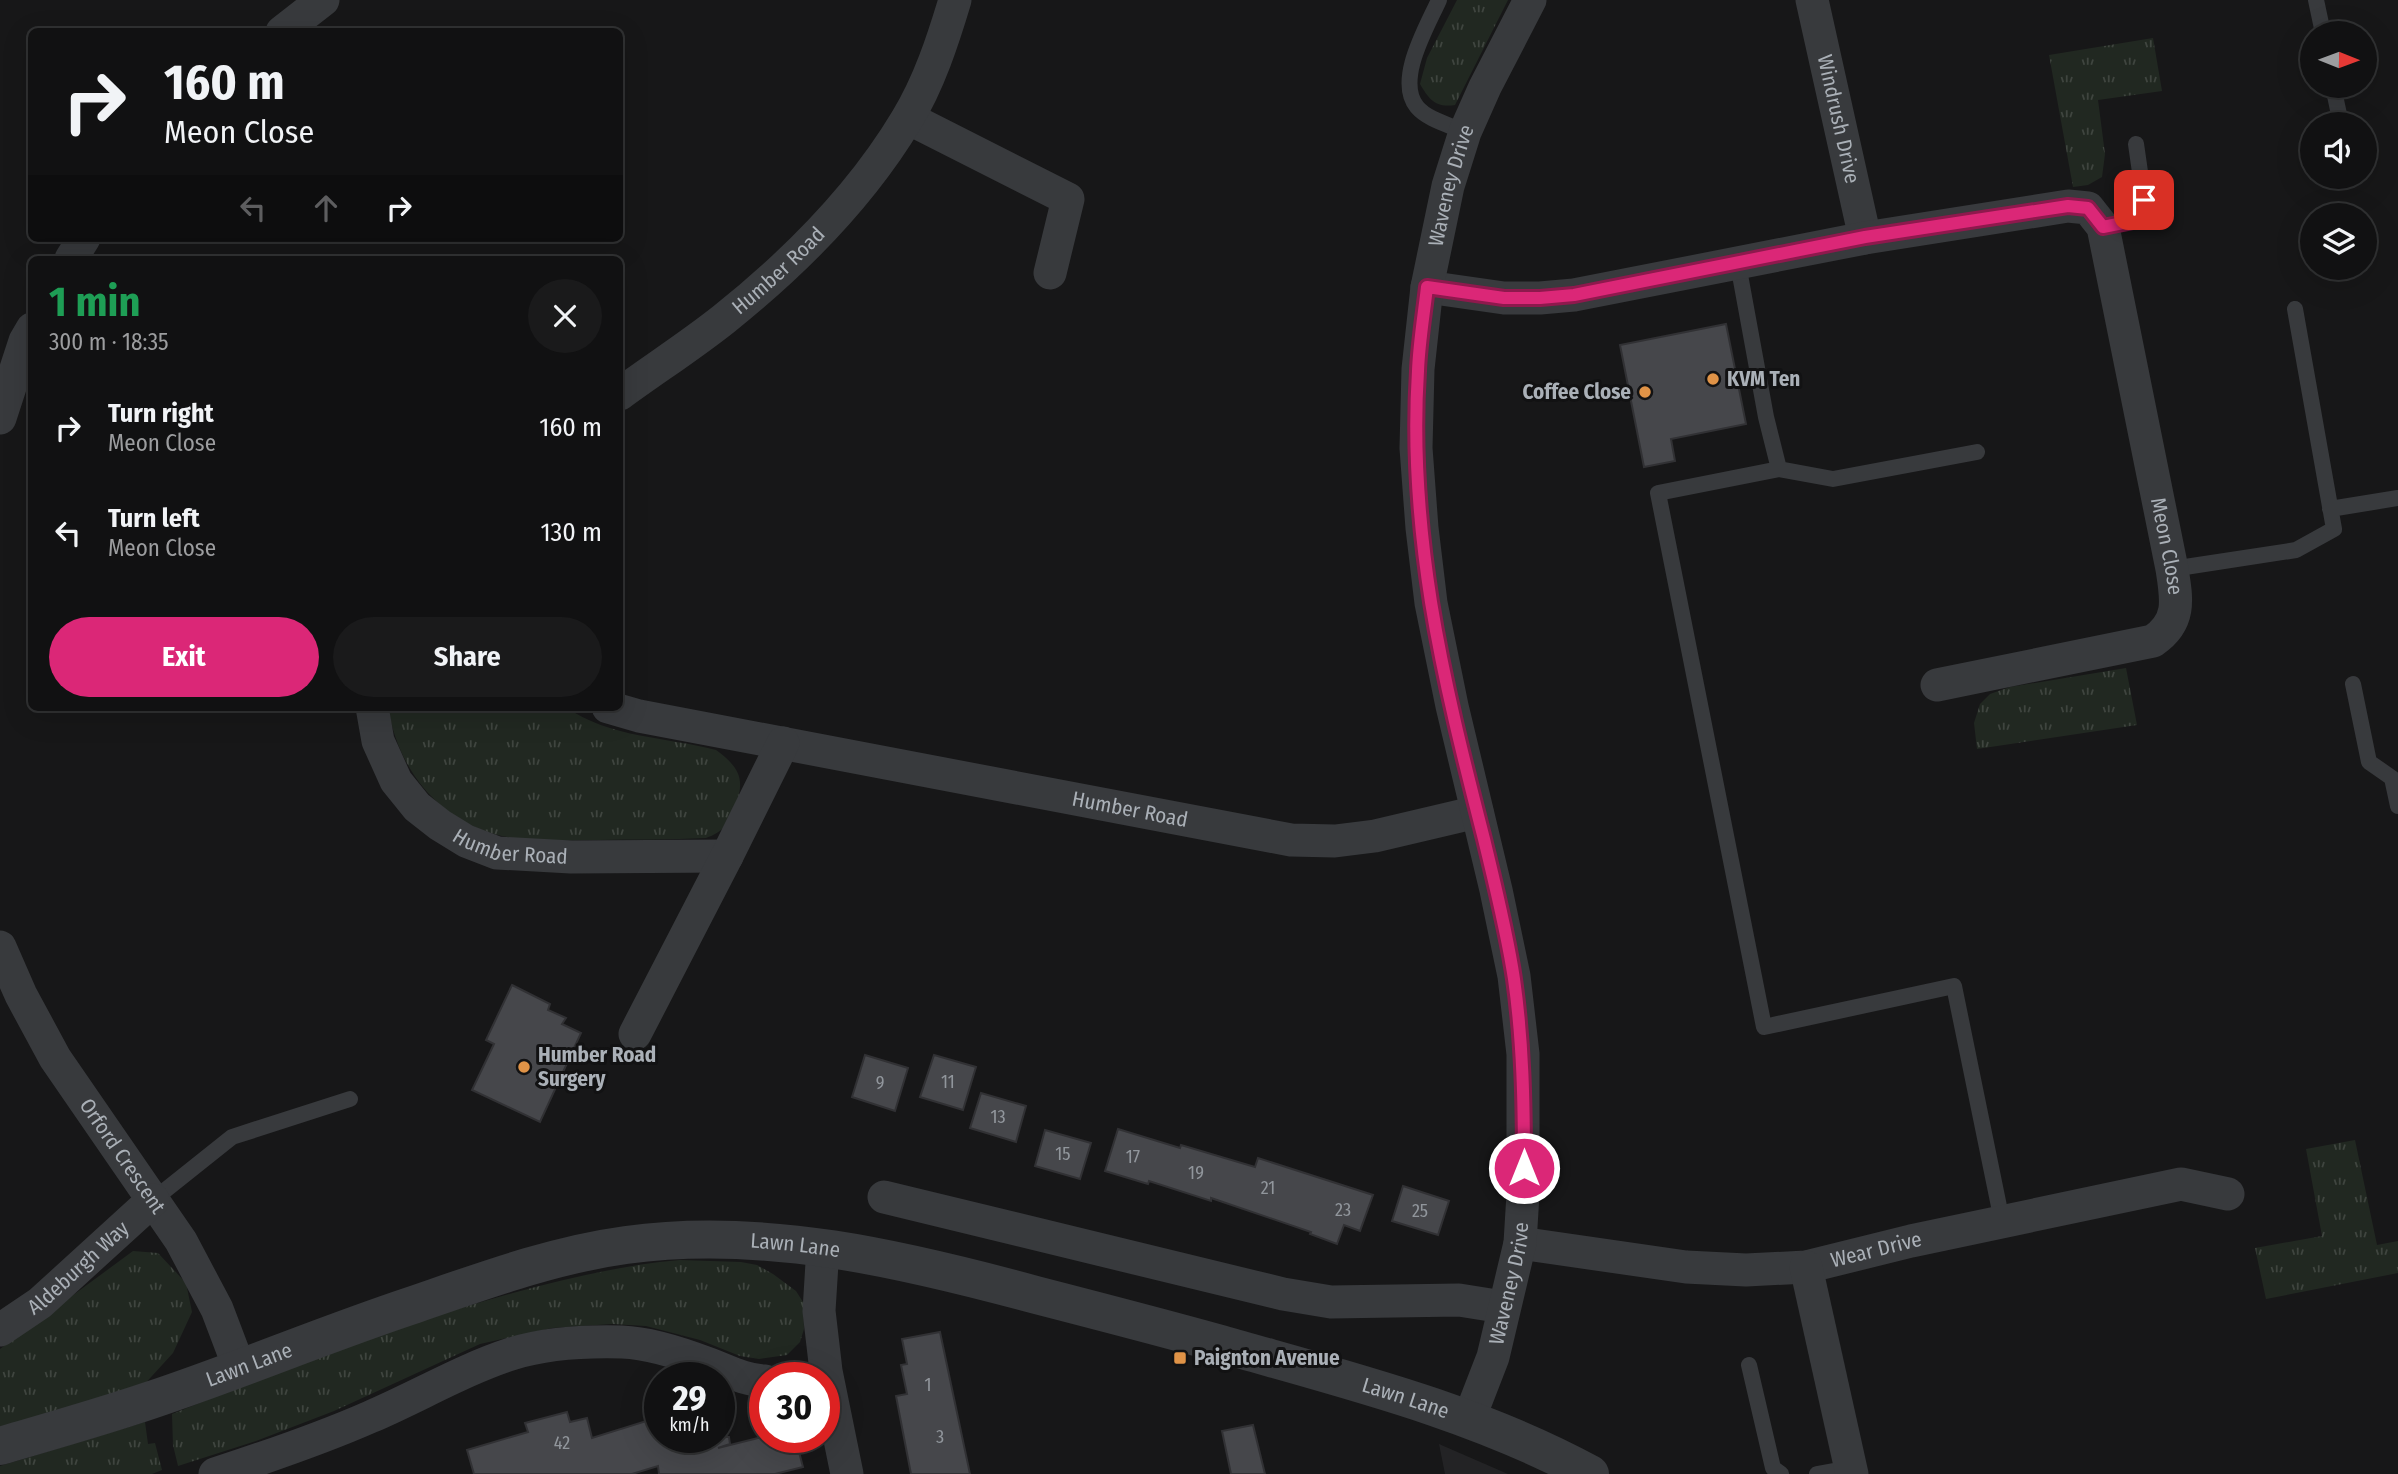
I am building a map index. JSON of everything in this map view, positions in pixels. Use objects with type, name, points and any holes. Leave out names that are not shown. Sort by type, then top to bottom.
[{"type":"street","points":[[287,28],[323,0]]},
{"type":"street","name":"Humber Road","points":[[623,392],[722,320],[765,285],[808,243],[854,191],[908,118],[930,71],[955,0]]},
{"type":"street","name":"Waveney Drive","points":[[1469,1419],[1493,1357],[1520,1242],[1524,1194],[1523,1054],[1514,976],[1431,603],[1416,448],[1418,369],[1427,287],[1448,186],[1465,132],[1530,0]]},
{"type":"street","name":"Windrush Drive","points":[[1812,0],[1865,237]]},
{"type":"street","points":[[908,118],[1068,199],[1049,273]]},
{"type":"street","points":[[1427,287],[1504,298],[1574,295],[1865,237],[2068,206],[2088,208],[2103,227]]},
{"type":"street","name":"Meon Close","points":[[1937,685],[2152,641],[2165,633],[2174,617],[2177,598],[2172,569],[2103,227]]},
{"type":"street","points":[[0,418],[19,334]]},
{"type":"street","name":"Humber Road","points":[[373,711],[379,741],[396,780],[416,807],[466,841],[497,853],[571,857],[727,856]]},
{"type":"street","name":"Humber Road","points":[[622,711],[1291,840],[1335,842],[1375,836],[1477,812]]},
{"type":"street","points":[[635,1034],[783,743]]},
{"type":"street","name":"Orford Crescent","points":[[0,947],[21,995],[55,1058],[181,1241],[217,1309],[239,1367]]},
{"type":"street","name":"Wear Drive","points":[[1520,1242],[1686,1267],[1746,1270],[1806,1267],[1911,1241],[2181,1184],[2228,1194]]},
{"type":"street","points":[[884,1197],[1283,1294],[1331,1302],[1459,1300],[1503,1307]]},
{"type":"street","name":"Aldeburgh Way","points":[[0,1330],[40,1303],[153,1200]]},
{"type":"street","name":"Lawn Lane","points":[[0,1446],[153,1399],[327,1334],[566,1256],[624,1245],[676,1240],[752,1239],[823,1247],[981,1280],[1372,1387],[1469,1419],[1590,1474]]},
{"type":"street","points":[[814,1362],[823,1247]]},
{"type":"street","points":[[1806,1267],[1851,1471]]},
{"type":"street","points":[[215,1474],[370,1417],[472,1369],[513,1354],[544,1347],[625,1342],[680,1355],[749,1380]]},
{"type":"street","points":[[840,1453],[847,1474]]},
{"type":"lane","points":[[1439,0],[1409,72],[1409,89],[1416,106],[1422,111],[1465,132]]},
{"type":"lane","points":[[2316,0],[2320,21]]},
{"type":"lane","points":[[2103,227],[2133,221],[2142,213],[2144,200],[2136,144]]},
{"type":"lane","points":[[1738,264],[1766,417],[1779,469]]},
{"type":"lane","points":[[2172,569],[2296,550],[2334,529],[2295,309]]},
{"type":"lane","points":[[1977,452],[1833,479],[1779,469],[1658,493],[1764,1027],[1954,986],[2002,1221]]},
{"type":"lane","points":[[2330,509],[2398,498]]},
{"type":"lane","points":[[2353,684],[2369,762],[2395,778],[2398,806]]},
{"type":"lane","points":[[153,1200],[232,1137],[350,1099]]},
{"type":"lane","points":[[1749,1365],[1773,1468],[1781,1474]]},
{"type":"lane","points":[[1817,1474],[1851,1471]]},
{"type":"shaded area","points":[[1439,1444],[1508,1474],[1445,1474]]},
{"type":"green space","points":[[1457,0],[1508,0],[1455,105],[1442,105],[1430,98],[1420,84],[1427,58]]},
{"type":"green space","points":[[2153,38],[2162,91],[2098,100],[2105,154],[2102,177],[2088,185],[2073,187],[2049,55]]},
{"type":"green space","points":[[2126,668],[2137,725],[1977,749],[1974,723],[1980,704],[1990,694],[2010,687]]},
{"type":"green space","points":[[389,711],[573,711],[619,731],[716,750],[735,768],[740,789],[725,827],[706,838],[550,841],[502,836],[479,829],[440,805],[412,771],[393,730]]},
{"type":"green space","points":[[2355,1140],[2377,1245],[2398,1241],[2398,1273],[2266,1299],[2255,1248],[2322,1236],[2306,1149]]},
{"type":"green space","points":[[133,1251],[158,1253],[186,1283],[192,1312],[173,1353],[141,1388],[0,1428],[0,1349]]},
{"type":"green space","points":[[680,1260],[741,1262],[757,1265],[773,1274],[796,1291],[803,1302],[804,1329],[800,1342],[787,1355],[759,1359],[740,1356],[700,1340],[646,1326],[612,1324],[552,1328],[480,1344],[334,1411],[256,1441],[178,1466],[173,1445],[172,1414],[427,1319],[534,1287],[638,1265]]},
{"type":"green space","points":[[145,1422],[148,1444],[155,1443],[162,1470],[152,1474],[0,1474],[0,1466]]},
{"type":"building","points":[[1726,324],[1746,424],[1671,439],[1675,461],[1644,467],[1620,345]]},
{"type":"building","name":"Humber Road Surgery","points":[[512,985],[550,1004],[548,1010],[566,1018],[562,1024],[581,1033],[540,1122],[472,1090],[494,1044],[486,1040]]},
{"type":"building","points":[[865,1055],[908,1068],[895,1111],[852,1097]]},
{"type":"building","points":[[934,1055],[976,1067],[963,1110],[920,1097]]},
{"type":"building","points":[[981,1093],[1026,1106],[1016,1142],[970,1128]]},
{"type":"building","points":[[1118,1129],[1255,1167],[1258,1158],[1373,1195],[1360,1231],[1344,1225],[1337,1244],[1310,1234],[1311,1232],[1211,1198],[1211,1201],[1149,1181],[1148,1184],[1105,1171]]},
{"type":"building","points":[[1045,1130],[1091,1143],[1080,1179],[1035,1166]]},
{"type":"building","points":[[1403,1186],[1449,1201],[1438,1235],[1392,1221]]},
{"type":"building","points":[[940,1332],[970,1474],[911,1474],[896,1396],[907,1394],[901,1365],[907,1364],[902,1339]]},
{"type":"building","points":[[567,1412],[570,1422],[587,1418],[592,1438],[644,1422],[644,1453],[735,1453],[735,1444],[749,1440],[749,1453],[799,1453],[803,1467],[775,1474],[659,1474],[658,1466],[632,1474],[474,1474],[467,1450],[528,1432],[525,1423]]},
{"type":"building","points":[[1253,1425],[1265,1474],[1231,1474],[1222,1431]]},
{"type":"place","name":"KVM Ten","points":[[1713,379]]},
{"type":"place","name":"Coffee Close","points":[[1645,392]]},
{"type":"place","name":"Humber Road Surgery","points":[[524,1067]]},
{"type":"place","name":"Paignton Avenue","points":[[1180,1358]]},
{"type":"route","points":[[1524,1168],[1523,1054],[1514,976],[1452,706],[1431,603],[1422,528],[1416,421],[1418,369],[1427,287],[1504,298],[1574,295],[1865,237],[2068,206],[2088,208],[2103,227],[2133,221],[2142,213],[2144,200]]}]
